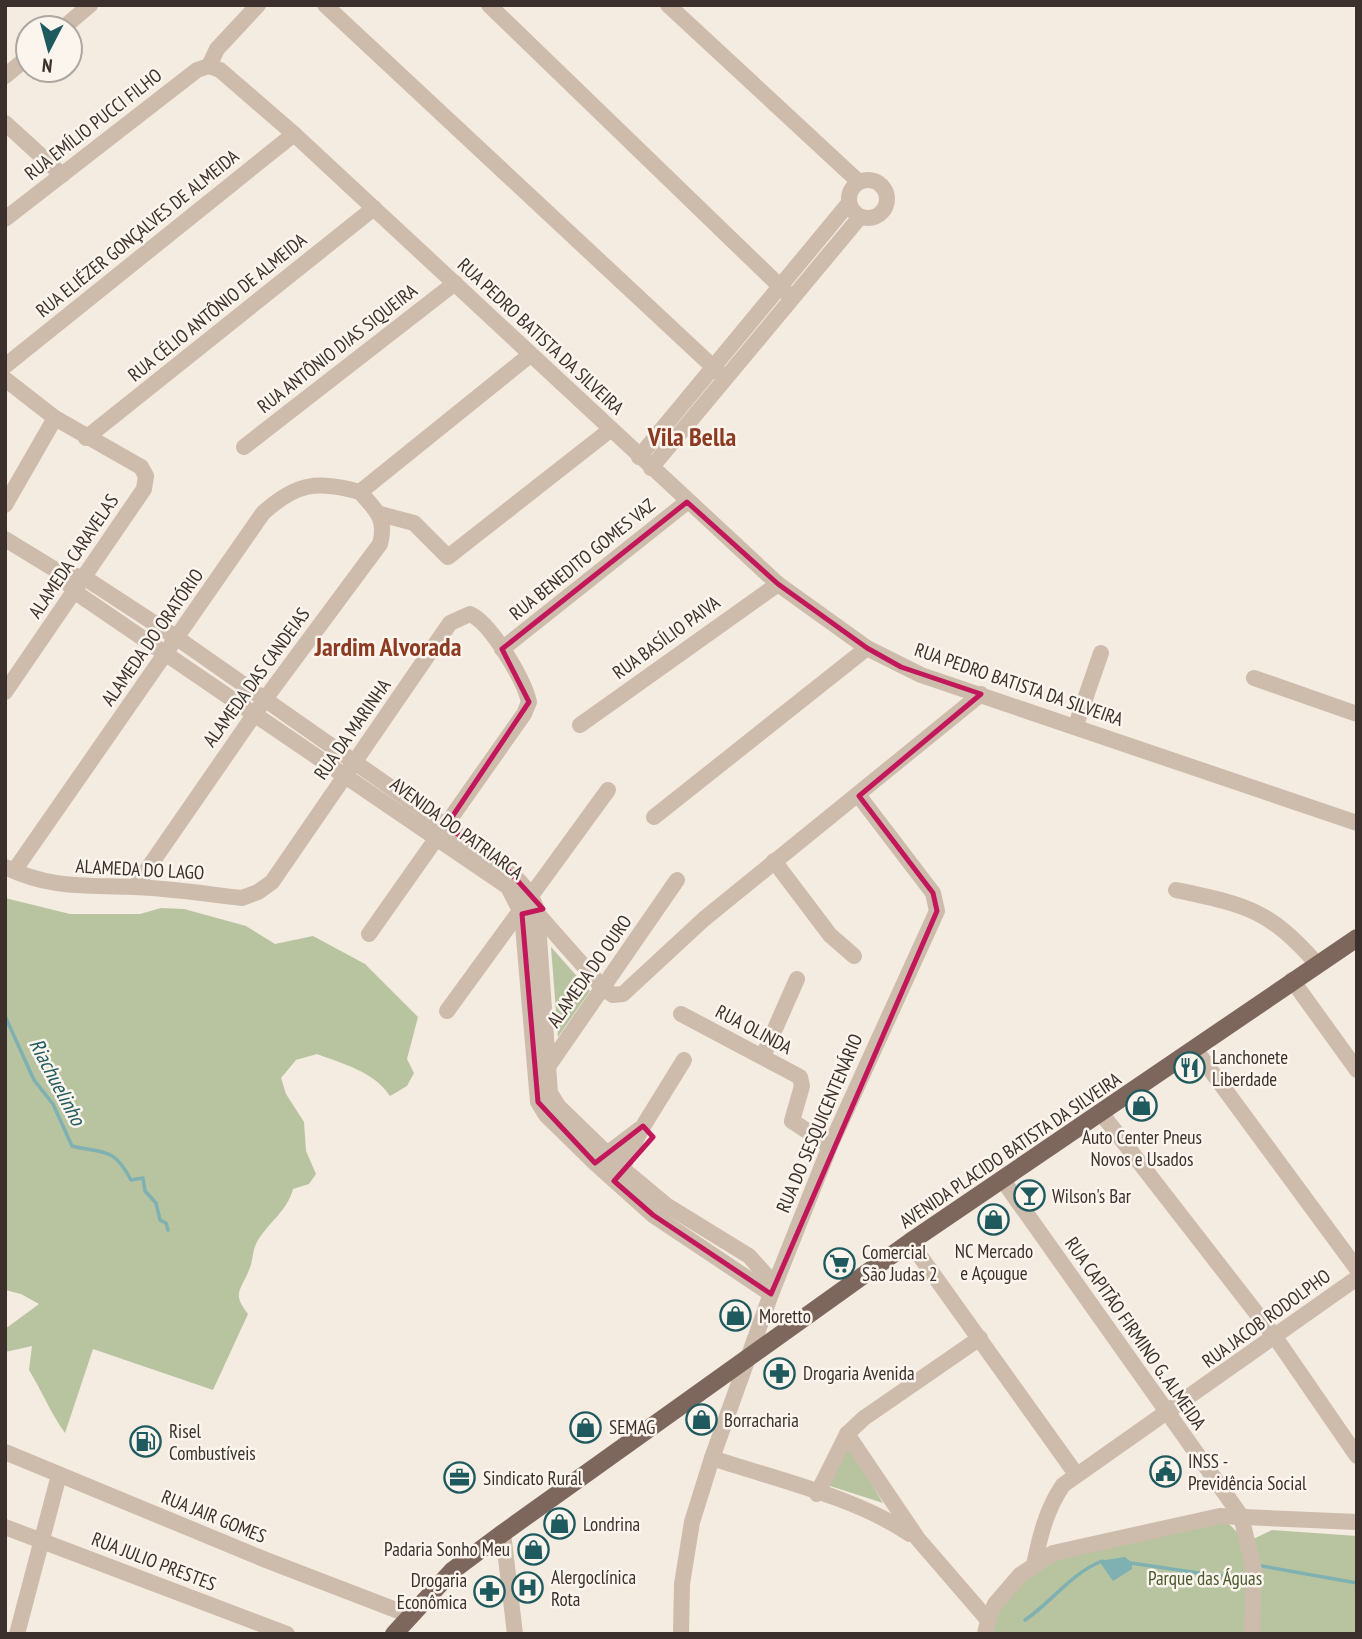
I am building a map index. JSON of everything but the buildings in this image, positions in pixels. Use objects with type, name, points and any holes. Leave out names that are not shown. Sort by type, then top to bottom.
[{"type":"main road","name":"AVENIDA PLACIDO BATISTA DA SILVEIRA","points":[[394,1634],[453,1571],[503,1533],[910,1242],[1357,938]]},
{"type":"street","points":[[209,66],[218,49],[258,5]]},
{"type":"street","points":[[325,5],[720,373]]},
{"type":"street","points":[[489,5],[786,293]]},
{"type":"street","points":[[669,6],[859,182],[877,182],[887,196],[882,213],[872,218],[860,217],[849,203]]},
{"type":"street","name":"RUA PEDRO BATISTA DA SILVEIRA","points":[[209,66],[220,70],[294,134],[687,502],[778,583],[867,648],[911,671],[1357,822]]},
{"type":"street","name":"RUA EMÍLIO PUCCI FILHO","points":[[5,219],[197,70],[209,66]]},
{"type":"street","points":[[5,123],[62,175]]},
{"type":"street","name":"RUA ELIÉZER GONÇALVES DE ALMEIDA","points":[[5,366],[294,134]]},
{"type":"street","points":[[645,462],[786,293],[849,203],[851,191],[859,182]]},
{"type":"street","name":"RUA CÉLIO ANTÔNIO DE ALMEIDA","points":[[86,438],[374,208]]},
{"type":"street","points":[[786,293],[860,217]]},
{"type":"street","name":"RUA ANTÔNIO DIAS SIQUEIRA","points":[[244,447],[454,283]]},
{"type":"street","points":[[530,355],[359,492],[380,514],[414,523],[448,557],[610,430]]},
{"type":"street","points":[[5,379],[86,438]]},
{"type":"street","points":[[5,505],[55,418]]},
{"type":"street","name":"ALAMEDA CARAVELAS","points":[[5,692],[144,489],[146,476],[141,467],[86,438]]},
{"type":"street","name":"ALAMEDA DO ORATÓRIO","points":[[9,869],[177,638],[263,513],[282,495],[310,485],[336,485],[359,492]]},
{"type":"street","name":"RUA BENEDITO GOMES VAZ","points":[[502,649],[687,502]]},
{"type":"street","name":"ALAMEDA DAS CANDEIAS","points":[[135,887],[265,699],[380,544],[384,528],[380,514]]},
{"type":"street","name":"AVENIDA DO PATRIARCA","points":[[5,539],[59,572],[85,578],[265,699],[351,768],[442,832],[508,887],[604,989]]},
{"type":"street","name":"AVENIDA DO PATRIARCA","points":[[59,572],[75,592],[255,713],[351,768]]},
{"type":"street","name":"RUA BASÍLIO PAIVA","points":[[580,725],[778,583]]},
{"type":"street","name":"RUA DA MARINHA","points":[[272,881],[450,623],[463,615],[477,617],[502,649]]},
{"type":"street","points":[[654,817],[867,648]]},
{"type":"street","points":[[369,934],[524,714],[529,702],[527,692],[502,649]]},
{"type":"street","points":[[1076,725],[1101,653]]},
{"type":"street","points":[[1254,678],[1357,714]]},
{"type":"street","points":[[604,989],[613,995],[623,994],[704,919],[859,796],[981,694]]},
{"type":"street","points":[[447,1011],[528,906],[608,790]]},
{"type":"street","name":"RUA DO SESQUICENTENÁRIO","points":[[681,1634],[682,1584],[692,1522],[712,1458],[772,1289],[830,1146],[937,911],[933,893],[859,796]]},
{"type":"street","points":[[774,861],[830,935],[854,956]]},
{"type":"street","name":"ALAMEDA DO LAGO","points":[[9,869],[48,884],[82,888],[135,887],[242,898],[258,892],[272,881]]},
{"type":"street","name":"ALAMEDA DO OURO","points":[[534,1083],[604,989],[677,880]]},
{"type":"street","points":[[1176,890],[1238,905],[1265,916],[1290,933],[1317,964]]},
{"type":"street","points":[[528,906],[550,1093],[600,1158]]},
{"type":"street","points":[[528,906],[534,1083],[538,1102],[546,1115],[619,1175],[653,1215],[772,1289]]},
{"type":"street","points":[[763,1056],[797,979]]},
{"type":"street","points":[[1292,980],[1357,1070]]},
{"type":"street","name":"RUA OLINDA","points":[[681,1014],[800,1077],[802,1086],[792,1121],[830,1146]]},
{"type":"street","points":[[1195,1049],[1357,1269]]},
{"type":"street","points":[[619,1175],[642,1128],[684,1060]]},
{"type":"street","points":[[1101,1113],[1275,1337],[1357,1456]]},
{"type":"street","points":[[600,1158],[642,1128]]},
{"type":"street","name":"RUA CAPITÃO FIRMINO G. ALMEIDA","points":[[1002,1179],[1241,1516],[1254,1570],[1252,1634]]},
{"type":"street","points":[[910,1242],[1076,1474]]},
{"type":"street","name":"RUA JACOB RODOLPHO","points":[[1034,1565],[1052,1502],[1063,1485],[1168,1414],[1357,1278]]},
{"type":"street","points":[[817,1494],[847,1434],[864,1418],[980,1338]]},
{"type":"street","points":[[847,1434],[918,1539],[986,1627],[1002,1596],[1020,1575],[1053,1553],[1220,1516],[1357,1522]]},
{"type":"street","name":"RUA JAIR GOMES","points":[[5,1452],[409,1615]]},
{"type":"street","points":[[712,1458],[889,1520],[918,1539]]},
{"type":"street","points":[[17,1634],[59,1475]]},
{"type":"street","name":"RUA JULIO PRESTES","points":[[5,1527],[287,1634]]},
{"type":"street","points":[[503,1533],[515,1634]]},
{"type":"highlighted area","points":[[687,502],[778,584],[867,648],[901,667],[981,694],[859,796],[933,893],[937,911],[771,1294],[653,1215],[614,1181],[653,1137],[643,1126],[595,1163],[538,1102],[522,914],[543,909],[506,868],[446,826],[529,702],[502,649]]},
{"type":"green space","points":[[5,898],[70,914],[140,914],[161,908],[184,909],[246,926],[275,944],[313,936],[365,964],[418,1017],[407,1059],[414,1073],[407,1086],[390,1096],[367,1075],[317,1054],[296,1060],[281,1078],[286,1094],[304,1122],[306,1151],[316,1174],[309,1184],[293,1189],[286,1204],[256,1244],[239,1292],[240,1301],[248,1314],[213,1390],[93,1349],[65,1433],[29,1370],[32,1346],[5,1352],[5,1329],[39,1304],[21,1294],[5,1290]]},
{"type":"green space","points":[[551,947],[590,991],[558,1037]]},
{"type":"green space","points":[[846,1442],[883,1503],[827,1485]]},
{"type":"green space","name":"Parque das Águas","points":[[1223,1518],[1247,1542],[1272,1530],[1357,1536],[1357,1634],[993,1634],[991,1629],[1003,1601],[1053,1553]]},
{"type":"water","points":[[1125,1557],[1132,1563],[1132,1569],[1113,1581],[1099,1561]]},
{"type":"waterway","name":"Riachuelinho","points":[[5,1016],[34,1080],[53,1104],[72,1146],[107,1153],[119,1161],[131,1180],[143,1178],[145,1191],[156,1203],[160,1220],[166,1223],[168,1230]]},
{"type":"waterway","points":[[1025,1620],[1080,1573],[1102,1561]]},
{"type":"waterway","points":[[1131,1563],[1212,1575],[1247,1577]]},
{"type":"waterway","points":[[1262,1566],[1357,1583]]},
{"type":"place","name":"Lanchonete Liberdade","points":[[1189,1068]]},
{"type":"place","name":"Auto Center Pneus Novos e Usados","points":[[1142,1106]]},
{"type":"place","name":"Wilson's Bar","points":[[1029,1196]]},
{"type":"place","name":"NC Mercado e Açougue","points":[[994,1220]]},
{"type":"place","name":"Comercial São Judas 2","points":[[839,1263]]},
{"type":"place","name":"Moretto","points":[[736,1316]]},
{"type":"place","name":"Drogaria Avenida","points":[[780,1373]]},
{"type":"place","name":"Borracharia","points":[[701,1420]]},
{"type":"place","name":"SEMAG","points":[[586,1427]]},
{"type":"place","name":"Risel Combustíveis","points":[[146,1442]]},
{"type":"place","name":"INSS - Previdência Social","points":[[1165,1472]]},
{"type":"place","name":"Sindicato Rural","points":[[460,1478]]},
{"type":"place","name":"Londrina","points":[[560,1524]]},
{"type":"place","name":"Padaria Sonho Meu","points":[[533,1549]]},
{"type":"place","name":"Alergoclínica Rota","points":[[528,1588]]},
{"type":"place","name":"Drogaria Econômica","points":[[490,1591]]},
{"type":"district","name":"Vila Bella","points":[[692,437]]},
{"type":"district","name":"Jardim Alvorada","points":[[388,647]]}]
